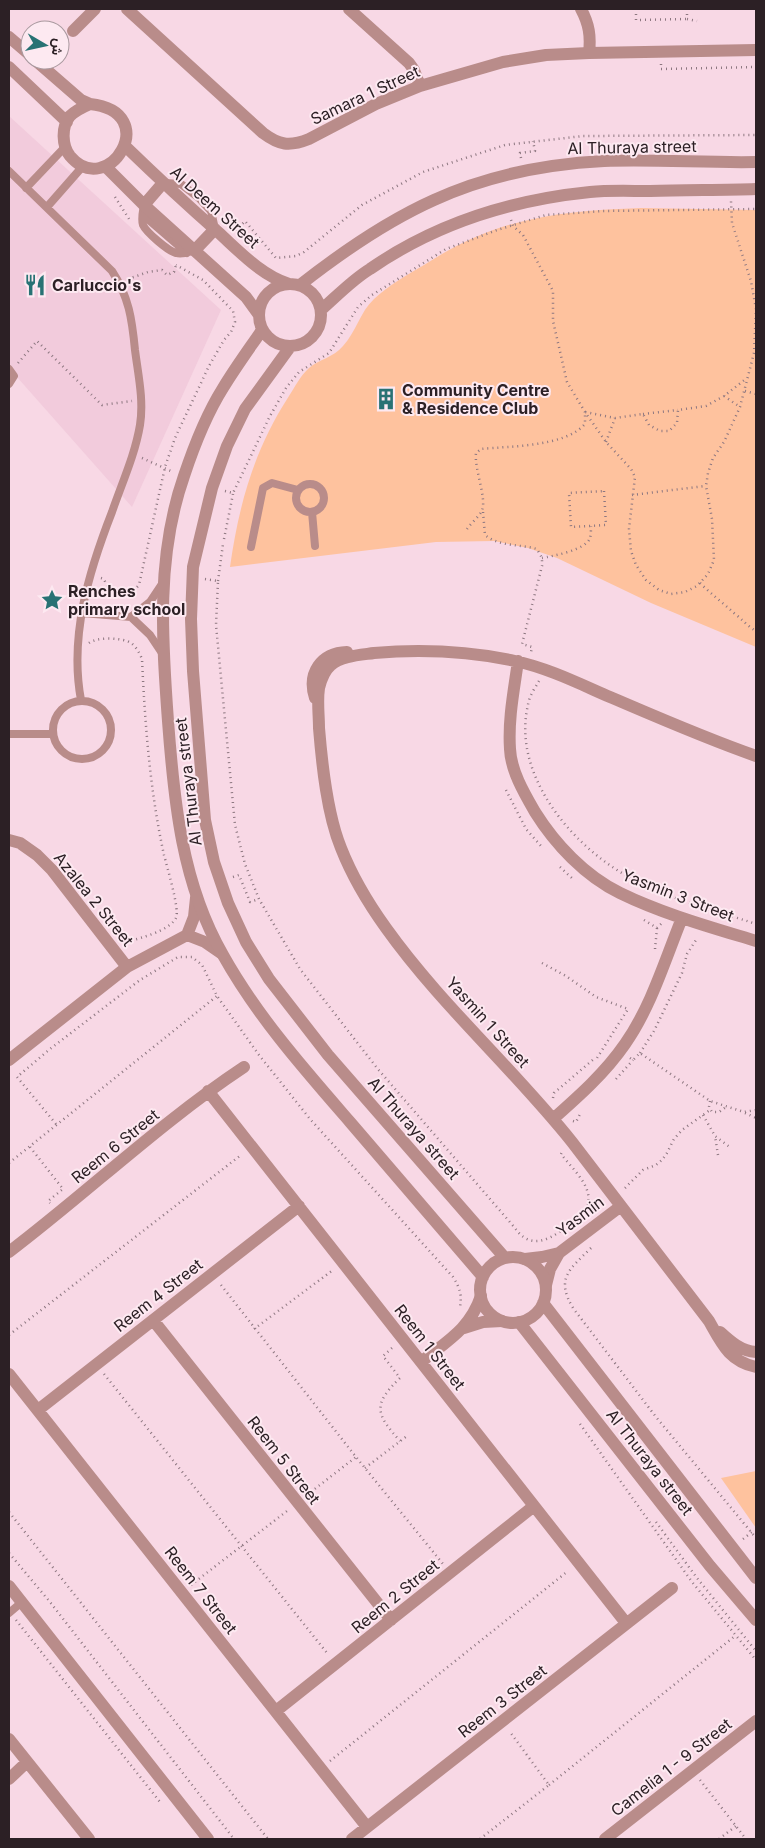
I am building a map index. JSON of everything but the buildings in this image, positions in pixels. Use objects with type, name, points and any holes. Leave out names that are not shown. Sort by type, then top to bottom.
[{"type":"street","points":[[73,31],[95,9]]},
{"type":"street","name":"Samara 1 Street","points":[[126,9],[263,133],[272,140],[284,144],[297,144],[376,104],[420,86],[503,62],[546,55],[589,52],[756,50]]},
{"type":"street","points":[[349,9],[408,63],[414,70],[420,86]]},
{"type":"street","points":[[581,9],[588,22],[591,37],[589,52]]},
{"type":"street","points":[[9,37],[20,46]]},
{"type":"street","points":[[9,67],[66,122]]},
{"type":"street","points":[[46,70],[81,100],[109,108],[118,115],[124,124],[125,146],[114,162],[97,168],[83,166],[75,161],[65,147],[63,136],[66,122],[78,110],[90,104]]},
{"type":"street","name":"Al Deem Street","points":[[125,146],[268,275],[294,285]]},
{"type":"street","name":"Al Thuraya street","points":[[294,285],[399,217],[435,199],[476,184],[525,171],[604,161],[756,162]]},
{"type":"street","points":[[105,166],[143,210],[246,297],[259,315]]},
{"type":"street","points":[[143,210],[167,183]]},
{"type":"street","points":[[321,310],[369,269],[393,254],[416,241],[496,209],[543,198],[591,192],[756,190]]},
{"type":"street","points":[[191,252],[214,226]]},
{"type":"street","points":[[294,285],[314,295],[321,310],[319,326],[310,340],[300,345],[290,347],[278,345],[268,339],[262,330],[259,315],[260,306],[264,297],[271,290],[280,286],[294,285]]},
{"type":"street","name":"Al Thuraya street","points":[[262,330],[222,390],[200,434],[183,478],[170,529],[164,580],[163,654],[172,777],[179,827],[189,874],[196,898],[221,953],[250,999],[306,1072],[483,1277]]},
{"type":"street","name":"Al Thuraya street","points":[[290,347],[245,409],[227,446],[212,488],[198,546],[190,619],[205,820],[228,903],[246,942],[269,979],[328,1054],[506,1258]]},
{"type":"street","name":"Yasmin 1 Street","points":[[756,756],[684,729],[562,676],[528,664],[486,655],[425,650],[365,654],[339,652],[328,655],[320,662],[314,671],[312,681],[318,710],[321,759],[328,802],[340,846],[361,890],[385,927],[415,965],[551,1116],[710,1321],[733,1344],[747,1352],[756,1352]]},
{"type":"street","name":"Yasmin 3 Street","points":[[528,664],[510,719],[510,750],[518,779],[546,829],[591,874],[619,892],[682,918],[756,942]]},
{"type":"street","name":"Azalea 2 Street","points":[[9,840],[20,843],[37,855],[52,870],[127,966]]},
{"type":"street","points":[[9,1060],[127,966],[187,935],[194,917],[196,898]]},
{"type":"street","points":[[551,1116],[597,1079],[620,1051],[641,1019],[682,918]]},
{"type":"street","points":[[187,935],[205,942],[221,953]]},
{"type":"street","name":"Reem 6 Street","points":[[9,1252],[208,1091],[244,1067]]},
{"type":"street","name":"Reem 1 Street","points":[[208,1091],[626,1623]]},
{"type":"street","name":"Reem 4 Street","points":[[38,1410],[299,1206]]},
{"type":"street","name":"Yasmin","points":[[525,1259],[559,1252],[621,1206]]},
{"type":"street","name":"Yasmin","points":[[546,1285],[550,1268],[559,1252]]},
{"type":"street","points":[[464,1328],[483,1322],[519,1322],[529,1319],[537,1312],[543,1303],[546,1285],[539,1269],[525,1259],[516,1257],[506,1258],[496,1262],[488,1268],[483,1277],[480,1286],[485,1307],[492,1316],[502,1321]]},
{"type":"street","points":[[421,1362],[464,1328],[475,1312],[481,1296]]},
{"type":"street","name":"Al Thuraya street","points":[[543,1303],[756,1578]]},
{"type":"street","name":"Reem 5 Street","points":[[153,1320],[391,1620]]},
{"type":"street","name":"Yasmin 1 Street","points":[[710,1321],[724,1346],[733,1357],[745,1365],[756,1367]]},
{"type":"street","name":"Al Thuraya street","points":[[519,1322],[710,1566],[756,1620]]},
{"type":"street","name":"Reem 7 Street","points":[[9,1374],[368,1827]]},
{"type":"street","name":"Reem 2 Street","points":[[276,1711],[534,1506]]},
{"type":"street","points":[[9,1586],[208,1839]]},
{"type":"street","name":"Reem 3 Street","points":[[352,1839],[672,1588]]},
{"type":"street","name":"Camelia 1 - 9 Street","points":[[605,1839],[756,1721]]},
{"type":"street","points":[[9,1739],[89,1839]]},
{"type":"street","points":[[9,1779],[27,1762]]},
{"type":"lane","points":[[26,188],[65,147]]},
{"type":"lane","points":[[47,207],[83,166]]},
{"type":"lane","points":[[9,171],[112,271],[120,282],[129,306],[141,400],[140,423],[133,455],[90,574],[78,646],[78,674],[82,700]]},
{"type":"lane","points":[[9,384],[14,376],[10,370]]},
{"type":"lane","points":[[250,547],[263,488],[272,483],[298,490]]},
{"type":"lane","points":[[311,483],[316,484],[324,492],[324,502],[321,507],[312,512],[306,512],[298,505],[296,495],[298,490],[301,486],[311,483]]},
{"type":"lane","points":[[312,512],[315,546]]},
{"type":"lane","points":[[131,617],[150,602],[164,580]]},
{"type":"lane","points":[[82,613],[131,617],[150,635],[163,654]]},
{"type":"lane","points":[[82,700],[93,703],[103,710],[110,720],[111,732],[107,744],[100,753],[89,758],[76,759],[65,754],[57,746],[52,734],[53,722],[59,710],[69,703],[82,700]]},
{"type":"lane","points":[[9,734],[52,734]]},
{"type":"lane","points":[[9,1612],[22,1602]]},
{"type":"path","points":[[636,9],[636,20],[687,19],[697,22]]},
{"type":"path","points":[[687,9],[687,19]]},
{"type":"path","points":[[525,171],[520,153],[534,151],[533,141]]},
{"type":"path","points":[[513,226],[523,235],[553,290],[554,321],[567,382],[606,442],[631,469],[635,477],[630,529],[631,551],[636,565],[646,580],[659,590],[671,594],[685,592],[700,583],[708,574],[714,560],[712,519],[706,486],[714,458],[724,442],[740,407],[754,353],[756,309],[751,281],[735,236],[731,209],[732,190]]},
{"type":"path","points":[[113,193],[134,227]]},
{"type":"path","points":[[224,539],[233,493],[286,388],[299,372],[329,354],[358,307],[372,295],[446,249],[497,230],[546,215],[603,211],[756,209]]},
{"type":"path","points":[[90,574],[104,579],[106,587],[114,593],[122,594],[133,591],[139,585],[165,467],[175,438],[209,366],[224,340],[231,332],[235,322],[233,311],[203,280],[169,259]]},
{"type":"path","points":[[120,282],[148,272],[162,270],[166,275],[174,272],[176,265]]},
{"type":"path","points":[[10,370],[37,341],[102,405],[141,400]]},
{"type":"path","points":[[585,412],[615,418],[706,406],[724,396],[748,377]]},
{"type":"path","points":[[745,391],[756,394]]},
{"type":"path","points":[[724,396],[740,407]]},
{"type":"path","points":[[644,414],[649,425],[660,431],[669,431],[677,423],[678,410]]},
{"type":"path","points":[[585,412],[585,424],[568,436],[555,441],[481,449],[476,453],[475,463],[483,502],[485,535],[492,540],[526,545],[538,549],[542,558],[542,566],[522,644],[532,647],[528,664],[539,682],[534,688],[528,705],[525,737],[532,767],[559,818],[578,839],[621,873],[675,897],[756,924]]},
{"type":"path","points":[[606,442],[615,418]]},
{"type":"path","points":[[133,455],[165,467],[183,478]]},
{"type":"path","points":[[632,494],[706,486]]},
{"type":"path","points":[[212,488],[233,493]]},
{"type":"path","points":[[604,491],[606,525],[591,526],[571,527],[569,493],[604,491]]},
{"type":"path","points":[[466,529],[482,510]]},
{"type":"path","points":[[542,558],[581,547],[590,538],[591,526]]},
{"type":"path","points":[[224,544],[218,581],[216,625],[235,825],[245,864],[259,899],[300,969],[377,1068],[521,1236],[530,1240],[544,1240],[553,1236],[585,1212],[590,1200],[588,1190],[561,1154],[572,1142]]},
{"type":"path","points":[[193,578],[218,581]]},
{"type":"path","points":[[700,583],[756,632]]},
{"type":"path","points":[[78,646],[85,646],[100,638],[128,641],[138,649],[142,659],[153,794],[170,883],[178,909],[175,921],[167,927],[129,941],[105,910],[91,920]]},
{"type":"path","points":[[221,882],[239,875],[250,902],[259,899]]},
{"type":"path","points":[[620,1051],[633,1060],[640,1053],[654,1031],[682,973],[687,954],[696,940]]},
{"type":"path","points":[[56,1124],[17,1077],[50,1048],[140,980],[178,957],[192,957],[202,965],[218,996],[259,1055],[310,1119],[459,1286],[462,1296],[460,1308],[455,1317],[464,1328]]},
{"type":"path","points":[[542,963],[566,976],[596,997],[628,1009],[596,1057],[554,1092],[551,1116]]},
{"type":"path","points":[[9,1163],[218,996]]},
{"type":"path","points":[[640,1053],[710,1101],[756,1118]]},
{"type":"path","points":[[596,1057],[606,1068]]},
{"type":"path","points":[[710,1101],[710,1110]]},
{"type":"path","points":[[630,1195],[625,1188],[643,1170],[656,1165],[667,1153],[674,1139],[682,1130],[710,1110],[719,1112],[726,1106]]},
{"type":"path","points":[[744,1112],[756,1110]]},
{"type":"path","points":[[703,1115],[716,1136],[731,1148]]},
{"type":"path","points":[[716,1136],[718,1155]]},
{"type":"path","points":[[9,1335],[252,1146]]},
{"type":"path","points":[[30,1147],[63,1189],[48,1202],[57,1215]]},
{"type":"path","points":[[593,1245],[566,1275],[565,1292],[570,1303],[656,1417],[756,1538]]},
{"type":"path","points":[[254,1329],[343,1263]]},
{"type":"path","points":[[227,1281],[220,1286],[450,1572]]},
{"type":"path","points":[[400,1441],[385,1424],[381,1405],[384,1395],[400,1378],[383,1356],[403,1339]]},
{"type":"path","points":[[96,1364],[336,1664]]},
{"type":"path","points":[[578,1422],[692,1582],[756,1660]]},
{"type":"path","points":[[365,1468],[407,1436]]},
{"type":"path","points":[[182,1592],[356,1457]]},
{"type":"path","points":[[9,1512],[268,1839]]},
{"type":"path","points":[[9,1553],[50,1602],[234,1839]]},
{"type":"path","points":[[321,1768],[579,1563]]},
{"type":"path","points":[[9,1612],[166,1809]]},
{"type":"path","points":[[480,1839],[735,1636]]},
{"type":"path","points":[[488,1732],[496,1743],[510,1732],[549,1785]]},
{"type":"path","points":[[693,1771],[746,1839]]},
{"type":"path","points":[[719,1839],[736,1826]]},
{"type":"shaded area","points":[[9,116],[221,310],[132,507],[9,368]]},
{"type":"shaded area","points":[[641,208],[756,210],[756,647],[651,603],[557,558],[528,548],[494,541],[436,542],[230,567],[243,499],[257,457],[277,416],[303,374],[313,365],[335,353],[343,346],[369,304],[380,294],[398,280],[444,253],[471,239],[497,229],[558,214]]},
{"type":"shaded area","points":[[756,1471],[756,1528],[721,1478]]},
{"type":"place","name":"Carluccio's","points":[[35,285]]},
{"type":"place","name":"Community Centre & Residence Club","points":[[386,399]]},
{"type":"place","name":"Renches primary school","points":[[52,600]]}]
